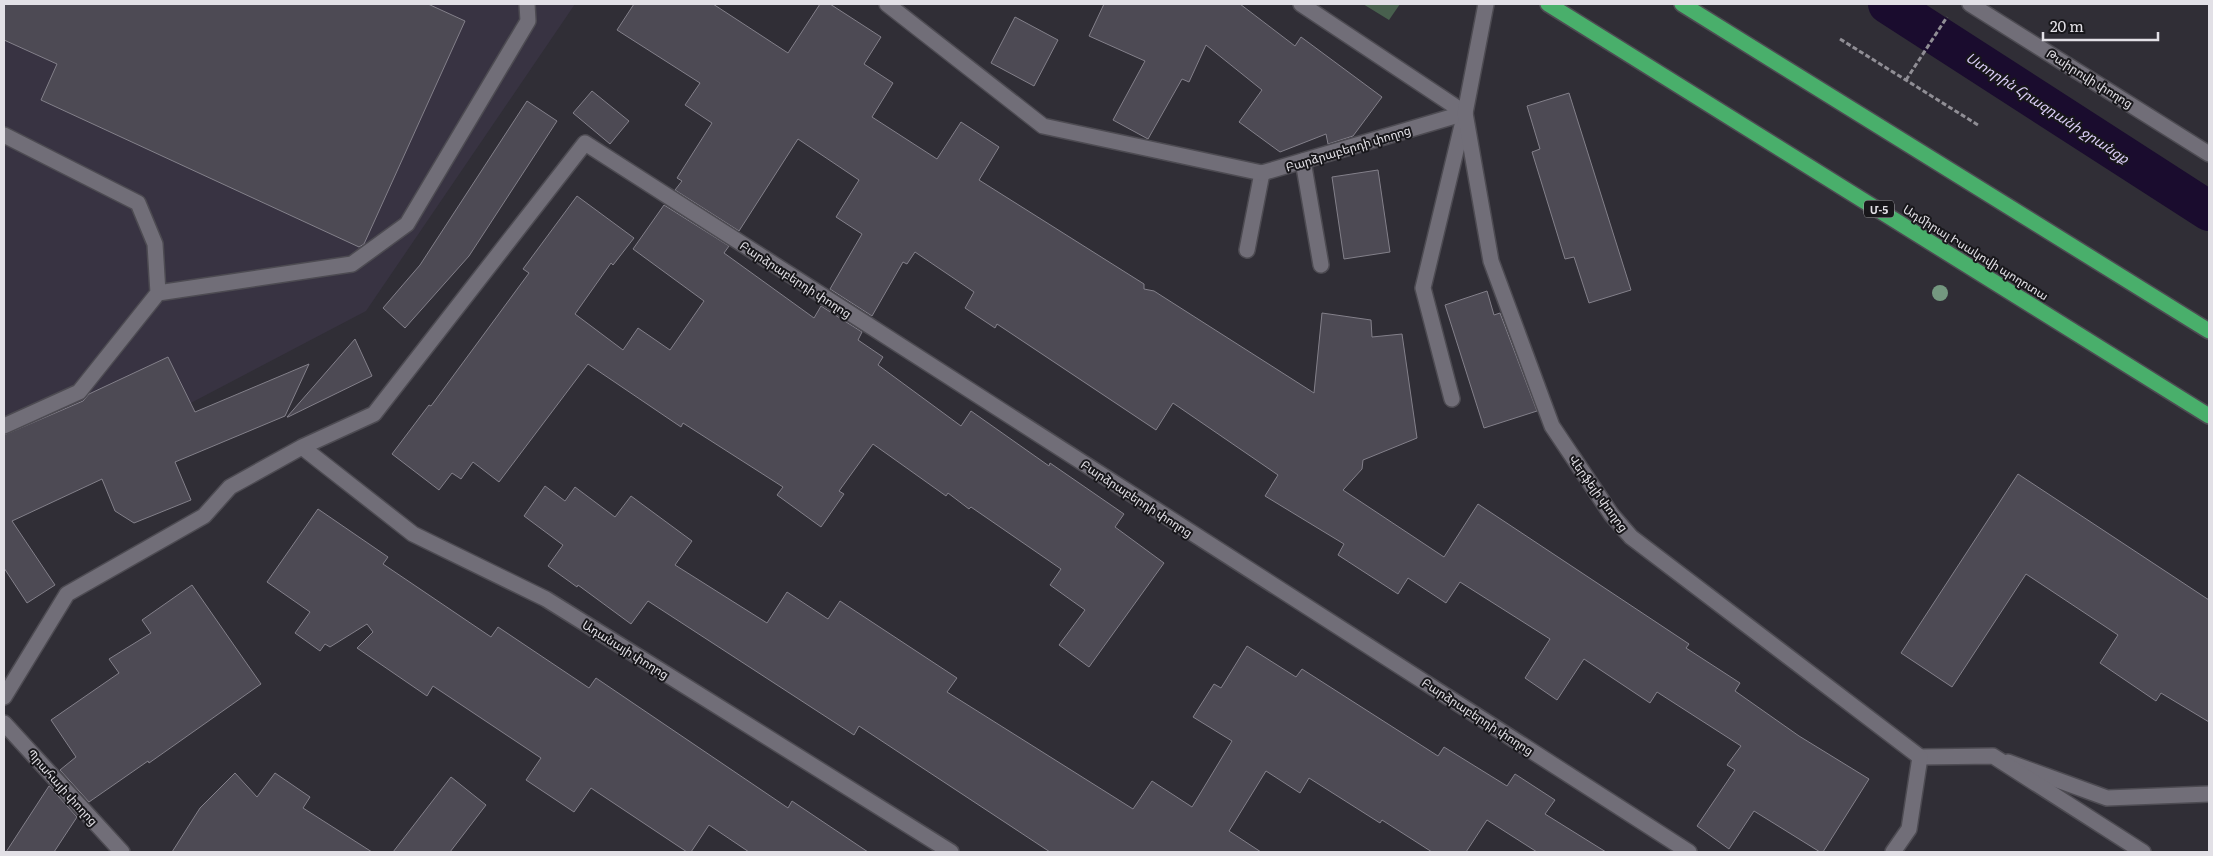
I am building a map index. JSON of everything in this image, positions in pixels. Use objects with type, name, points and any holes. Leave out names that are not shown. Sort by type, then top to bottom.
[{"type":"highway","name":"Ադմիրալ Իսակովի պողոտա","points":[[1548,4],[2209,416]]},
{"type":"highway","points":[[1682,4],[2209,331]]},
{"type":"street","points":[[4,426],[79,392],[158,293],[352,264],[407,224],[528,21],[527,4]]},
{"type":"street","name":"Բարձրաբերդի փողոց","points":[[887,4],[1043,126],[1262,173],[1465,113]]},
{"type":"street","points":[[1301,4],[1465,113],[1423,288],[1452,399]]},
{"type":"street","name":"Վերֆելի փողոց","points":[[1486,4],[1465,113],[1491,261],[1552,426],[1611,514],[1631,537],[1920,757]]},
{"type":"street","name":"Թաիրովի փողոց","points":[[1970,4],[2209,154]]},
{"type":"street","points":[[4,134],[138,203],[154,244],[158,293]]},
{"type":"street","name":"Բարձրաբերդի փողոց","points":[[302,447],[374,414],[585,143],[1689,852]]},
{"type":"street","points":[[1302,161],[1321,264]]},
{"type":"street","points":[[1248,250],[1262,173]]},
{"type":"street","points":[[4,697],[68,594],[204,516],[230,487],[302,447]]},
{"type":"street","name":"Ադանայի փողոց","points":[[302,447],[413,534],[546,599],[951,852]]},
{"type":"street","name":"Պրահայի փողոց","points":[[4,723],[122,852]]},
{"type":"street","points":[[1993,756],[2143,852]]},
{"type":"street","points":[[1893,852],[1909,829],[1920,757],[1993,756],[2107,798],[2209,794]]},
{"type":"path","points":[[1906,80],[1950,11]]},
{"type":"path","points":[[1840,39],[1978,125]]},
{"type":"shaded area","points":[[4,4],[575,4],[366,311],[4,501]]},
{"type":"green space","points":[[1363,4],[1400,4],[1389,20]]},
{"type":"building","points":[[4,4],[428,4],[465,21],[364,244],[359,247],[41,100],[57,64],[4,40]]},
{"type":"building","points":[[634,4],[713,4],[788,53],[820,4],[830,4],[881,37],[864,64],[893,83],[872,117],[937,159],[961,122],[999,147],[979,180],[1144,284],[1144,289],[1154,291],[1314,393],[1322,313],[1371,320],[1372,337],[1402,334],[1417,438],[1363,460],[1362,469],[1343,490],[1444,557],[1478,504],[1689,644],[1686,648],[1740,683],[1735,691],[1799,736],[1869,779],[1823,852],[1820,852],[1754,811],[1729,849],[1697,826],[1735,770],[1727,765],[1741,746],[1657,692],[1650,703],[1584,659],[1557,700],[1525,678],[1550,639],[1460,582],[1446,603],[1408,578],[1398,594],[1338,555],[1344,544],[1265,496],[1278,475],[1173,403],[1156,430],[997,324],[995,328],[965,308],[974,292],[915,252],[907,264],[903,262],[872,316],[830,289],[862,234],[836,217],[859,180],[798,139],[739,231],[675,190],[682,181],[677,178],[712,123],[685,105],[700,83],[617,30]]},
{"type":"building","points":[[1104,4],[1240,4],[1295,46],[1301,37],[1382,97],[1353,136],[1328,144],[1326,134],[1280,152],[1239,122],[1262,90],[1206,45],[1189,82],[1182,79],[1148,139],[1113,120],[1145,61],[1089,36]]},
{"type":"building","points":[[1015,17],[1058,40],[1034,86],[991,63]]},
{"type":"building","points":[[592,91],[629,121],[610,144],[573,113]]},
{"type":"building","points":[[1569,93],[1631,290],[1589,303],[1574,257],[1565,259],[1532,152],[1540,149],[1527,106]]},
{"type":"building","points":[[527,101],[557,121],[469,256],[405,328],[383,308],[420,265]]},
{"type":"building","points":[[1378,170],[1390,252],[1344,259],[1332,177]]},
{"type":"building","points":[[577,196],[634,238],[613,265],[611,263],[575,314],[623,350],[638,328],[670,350],[704,301],[633,249],[664,205],[729,246],[724,253],[814,318],[821,306],[862,332],[858,340],[883,357],[878,365],[961,426],[971,411],[1049,466],[1050,463],[1124,514],[1115,527],[1164,563],[1089,667],[1059,645],[1085,610],[1050,585],[1061,569],[971,507],[969,509],[948,493],[946,496],[873,444],[839,491],[844,494],[821,527],[777,495],[783,487],[683,423],[681,427],[588,364],[499,482],[473,462],[461,479],[452,473],[439,490],[392,454],[429,405],[431,406],[529,273],[523,269]]},
{"type":"building","points":[[1487,291],[1494,315],[1500,313],[1537,411],[1484,428],[1445,305]]},
{"type":"building","points":[[355,339],[372,376],[287,417]]},
{"type":"building","points":[[168,357],[195,412],[309,364],[285,416],[175,462],[191,500],[134,523],[115,511],[102,479],[12,521],[55,585],[27,603],[4,568],[4,435],[83,401],[89,394]]},
{"type":"building","points":[[2018,474],[2209,600],[2209,722],[2161,693],[2156,701],[2100,663],[2118,635],[2026,574],[1952,687],[1901,653]]},
{"type":"building","points":[[545,486],[565,501],[575,487],[615,517],[631,496],[692,541],[675,565],[767,623],[787,592],[828,619],[840,601],[957,678],[947,692],[1133,809],[1152,781],[1192,807],[1232,741],[1193,717],[1214,684],[1221,688],[1247,646],[1296,677],[1302,669],[1438,756],[1444,747],[1507,786],[1515,774],[1555,800],[1545,814],[1606,852],[1537,852],[1487,820],[1466,852],[1432,852],[1382,820],[1380,823],[1309,778],[1300,793],[1266,771],[1229,831],[1261,852],[1050,852],[859,726],[854,735],[648,601],[631,624],[578,585],[577,587],[548,566],[563,545],[524,516]]},
{"type":"building","points":[[318,509],[388,557],[383,564],[491,637],[498,627],[589,688],[596,678],[788,808],[792,801],[868,852],[749,852],[709,825],[691,852],[687,852],[591,788],[574,812],[526,780],[541,758],[433,686],[427,696],[357,648],[373,632],[367,624],[330,647],[325,644],[320,651],[295,633],[310,612],[267,582]]},
{"type":"building","points":[[192,585],[261,684],[149,763],[148,761],[89,802],[60,770],[76,757],[51,720],[119,673],[109,659],[151,633],[142,620]]},
{"type":"building","points":[[235,773],[257,797],[275,773],[310,797],[303,808],[372,852],[172,852],[200,808]]},
{"type":"building","points":[[451,777],[486,805],[450,852],[393,852]]},
{"type":"building","points":[[49,786],[77,817],[54,852],[6,852]]},
{"type":"waterway","name":"Ստորին Հրազդանի ջրանցք","points":[[1888,4],[2209,211]]}]
